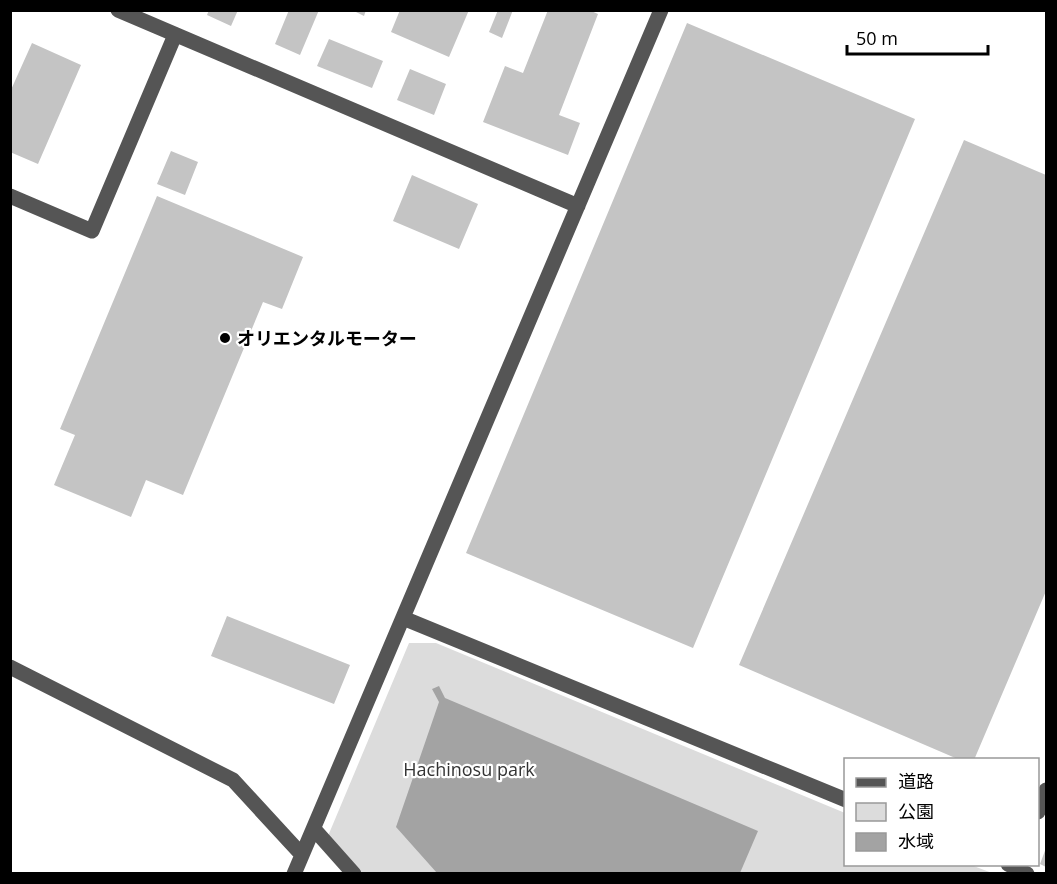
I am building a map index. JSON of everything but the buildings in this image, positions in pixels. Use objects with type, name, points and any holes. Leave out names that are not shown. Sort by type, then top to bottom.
[{"type":"street","points":[[117,10],[578,206]]},
{"type":"street","points":[[294,873],[661,10]]},
{"type":"street","points":[[10,196],[92,231],[175,35]]},
{"type":"street","points":[[403,618],[844,799]]},
{"type":"street","points":[[10,667],[233,780],[302,855]]},
{"type":"street","points":[[1039,810],[1047,790]]},
{"type":"street","points":[[314,829],[354,873]]},
{"type":"green space","name":"Hachinosu park","points":[[409,643],[436,643],[844,813],[844,866],[974,866],[992,873],[359,873],[328,836]]},
{"type":"water","points":[[439,686],[445,698],[758,831],[740,873],[437,873],[396,827],[439,702],[432,689]]},
{"type":"place","name":"オリエンタルモーター","points":[[225,338]]}]
